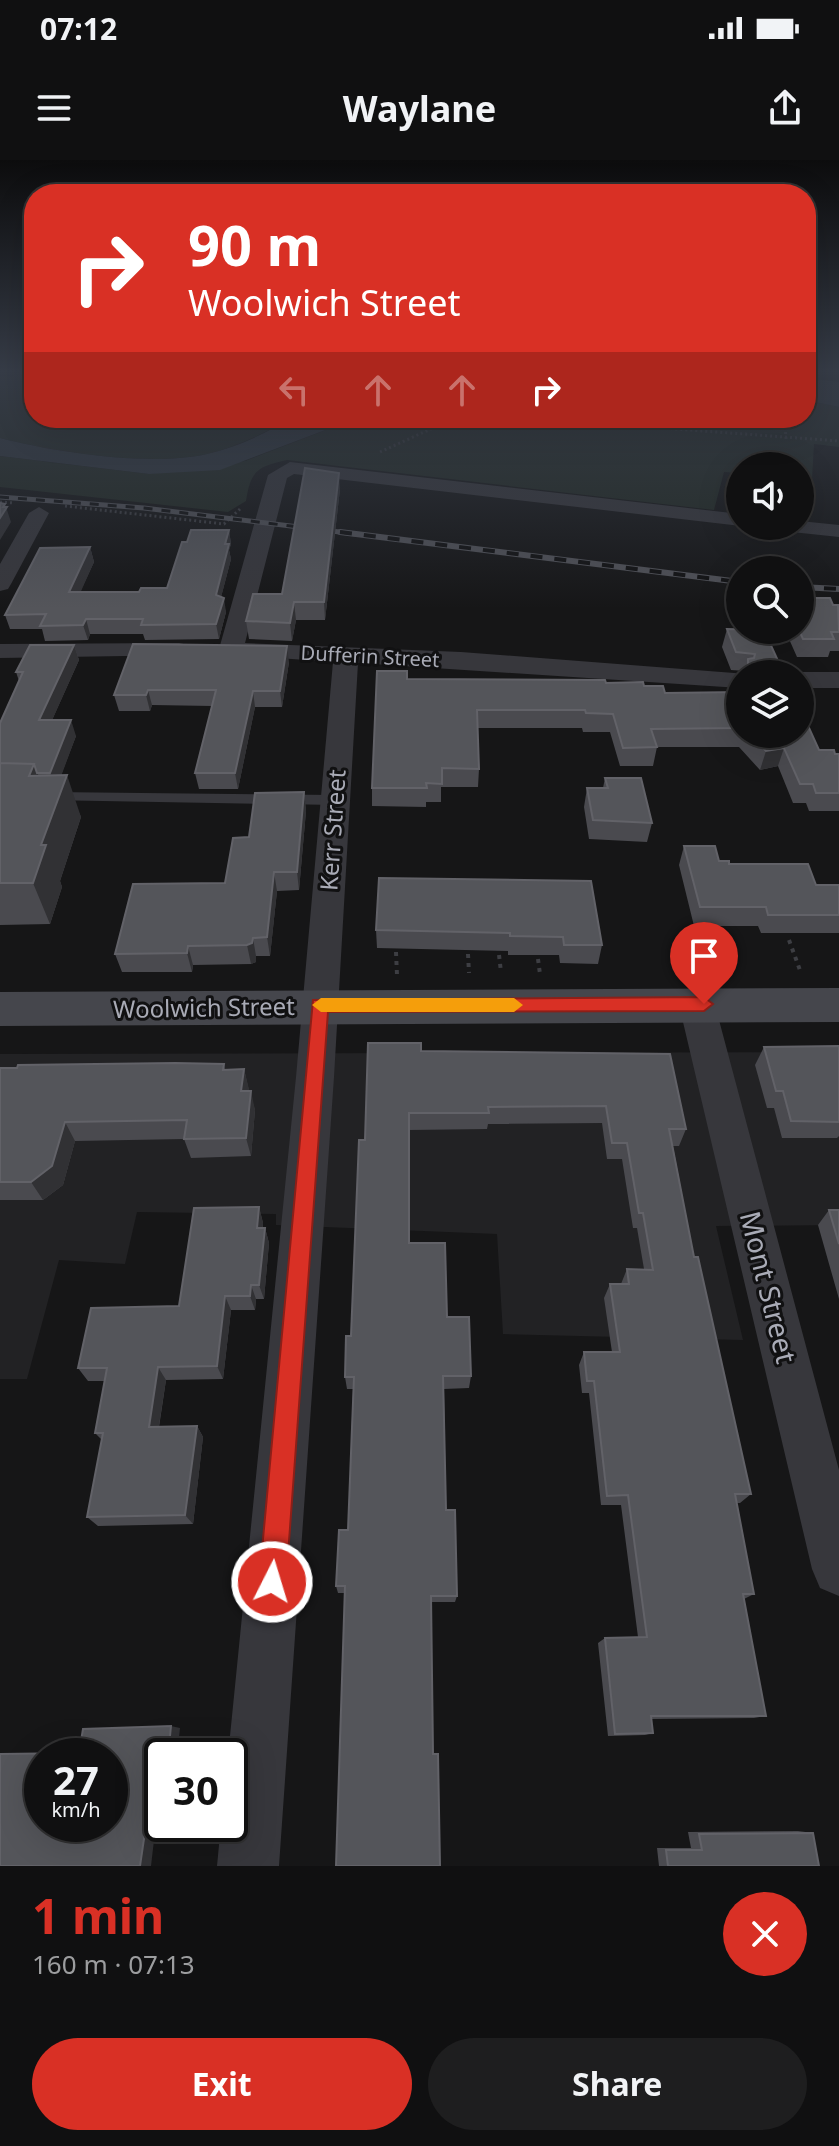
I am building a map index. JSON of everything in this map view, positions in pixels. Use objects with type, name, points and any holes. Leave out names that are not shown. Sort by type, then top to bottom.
[{"type":"main road","name":"Woolwich Street","points":[[0,1009],[319,1005],[839,1005]]},
{"type":"street","points":[[231,649],[278,475],[290,468],[726,518]]},
{"type":"street","points":[[0,584],[39,513]]},
{"type":"street","points":[[814,528],[839,531]]},
{"type":"street","name":"Dufferin Street","points":[[0,652],[231,649],[726,679]]},
{"type":"street","name":"Kerr Street","points":[[248,1866],[346,654]]},
{"type":"street","points":[[814,680],[839,680]]},
{"type":"street","name":"Mont Street","points":[[697,1005],[839,1569]]},
{"type":"lane","points":[[32,797],[335,800]]},
{"type":"path","points":[[372,455],[384,450]]},
{"type":"path","points":[[0,502],[18,503]]},
{"type":"path","points":[[60,506],[224,524],[242,507]]},
{"type":"path","points":[[789,940],[802,974]]},
{"type":"path","points":[[498,944],[501,976]]},
{"type":"path","points":[[396,952],[397,976]]},
{"type":"path","points":[[468,954],[469,976]]},
{"type":"path","points":[[538,959],[540,976]]},
{"type":"shaded area","points":[[0,450],[58,450],[159,459],[221,450],[274,450],[220,470],[149,474],[0,456]]},
{"type":"shaded area","points":[[58,450],[223,450],[185,458],[103,456]]},
{"type":"shaded area","points":[[275,450],[814,450],[726,452],[726,472],[714,510],[287,460],[257,472],[250,482],[246,501],[228,512],[0,487],[0,456],[149,474],[245,461]]},
{"type":"shaded area","points":[[839,1052],[839,1225],[716,1226],[743,1340],[503,1334],[497,1234],[276,1225],[276,1214],[137,1212],[125,1264],[59,1260],[27,1379],[0,1379],[0,1054]]},
{"type":"building","points":[[305,468],[339,473],[324,602],[294,602],[290,623],[246,621],[253,594],[282,594]]},
{"type":"building","points":[[0,503],[7,507],[0,518]]},
{"type":"building","points":[[191,530],[229,530],[225,544],[229,544],[216,595],[224,598],[216,624],[141,625],[143,619],[86,619],[83,625],[40,626],[46,614],[5,615],[40,548],[90,547],[69,592],[139,592],[141,588],[167,588],[182,542],[187,542]]},
{"type":"building","points":[[814,598],[830,598],[833,605],[838,605],[839,632],[831,632],[834,639],[814,639]]},
{"type":"building","points":[[133,644],[287,646],[280,691],[253,691],[235,773],[195,773],[216,690],[148,690],[146,695],[114,695]]},
{"type":"building","points":[[733,644],[770,644],[778,660],[748,660],[755,654],[736,652]]},
{"type":"building","points":[[30,645],[74,645],[39,720],[71,720],[50,773],[37,773],[34,764],[0,763],[0,723],[23,672],[16,672]]},
{"type":"building","points":[[377,671],[407,671],[407,679],[605,680],[606,683],[643,682],[644,686],[663,686],[665,693],[726,692],[726,728],[651,729],[657,747],[623,748],[613,714],[586,713],[585,710],[477,710],[479,769],[442,768],[442,784],[426,783],[427,788],[372,788]]},
{"type":"building","points":[[814,739],[819,750],[834,750],[835,754],[839,754],[839,793],[816,793],[813,784],[800,784],[784,748],[814,748]]},
{"type":"building","points":[[0,763],[34,764],[29,776],[67,775],[41,845],[46,845],[33,883],[0,883]]},
{"type":"building","points":[[605,778],[641,778],[652,823],[593,820],[587,788],[608,788]]},
{"type":"building","points":[[304,792],[297,872],[274,872],[267,937],[253,938],[252,943],[247,945],[188,946],[187,953],[115,954],[133,884],[225,883],[233,838],[249,837],[255,793]]},
{"type":"building","points":[[684,846],[715,846],[719,861],[729,861],[729,864],[808,864],[816,885],[839,885],[839,915],[768,915],[766,907],[700,907]]},
{"type":"building","points":[[379,878],[591,881],[602,945],[564,945],[563,937],[510,936],[510,933],[376,930]]},
{"type":"building","points":[[368,1043],[421,1043],[421,1051],[670,1054],[686,1129],[669,1129],[694,1257],[698,1257],[751,1494],[735,1494],[754,1594],[743,1594],[766,1716],[651,1716],[653,1733],[615,1734],[605,1638],[647,1637],[628,1495],[607,1496],[594,1381],[587,1381],[584,1352],[620,1352],[610,1284],[629,1284],[627,1269],[653,1270],[627,1143],[612,1143],[606,1106],[488,1107],[489,1113],[409,1113],[409,1243],[445,1243],[447,1317],[469,1317],[471,1376],[443,1376],[446,1510],[455,1510],[457,1596],[431,1596],[433,1754],[438,1754],[440,1866],[336,1866],[345,1586],[336,1586],[339,1530],[348,1530],[354,1377],[345,1377],[346,1336],[351,1336],[359,1140],[365,1140]]},
{"type":"building","points":[[839,1046],[839,1122],[791,1121],[783,1091],[776,1091],[764,1047]]},
{"type":"building","points":[[224,1064],[223,1070],[244,1069],[241,1091],[251,1091],[246,1138],[184,1139],[187,1120],[65,1122],[52,1166],[31,1182],[0,1182],[0,1068],[17,1068],[18,1065]]},
{"type":"building","points":[[259,1207],[257,1228],[265,1228],[259,1285],[251,1285],[250,1296],[225,1296],[217,1366],[158,1367],[149,1427],[197,1426],[185,1515],[87,1517],[103,1433],[95,1433],[107,1368],[78,1368],[91,1308],[179,1306],[194,1208]]},
{"type":"building","points":[[829,1210],[839,1210],[839,1244]]},
{"type":"building","points":[[171,1726],[170,1738],[144,1738],[144,1839],[140,1866],[0,1866],[0,1754],[24,1754],[24,1842],[128,1842],[128,1738],[82,1738],[83,1729]]},
{"type":"building","points":[[813,1833],[819,1866],[668,1866],[666,1850],[702,1850],[699,1834]]},
{"type":"railway","points":[[0,497],[144,508],[356,534]]},
{"type":"railway","points":[[340,532],[356,534]]},
{"type":"railway","points":[[356,534],[726,580]]},
{"type":"railway","points":[[814,588],[839,589]]},
{"type":"slow traffic","points":[[321,1005],[514,1005]]},
{"type":"route","points":[[272,1582],[319,1005],[704,1004]]}]
